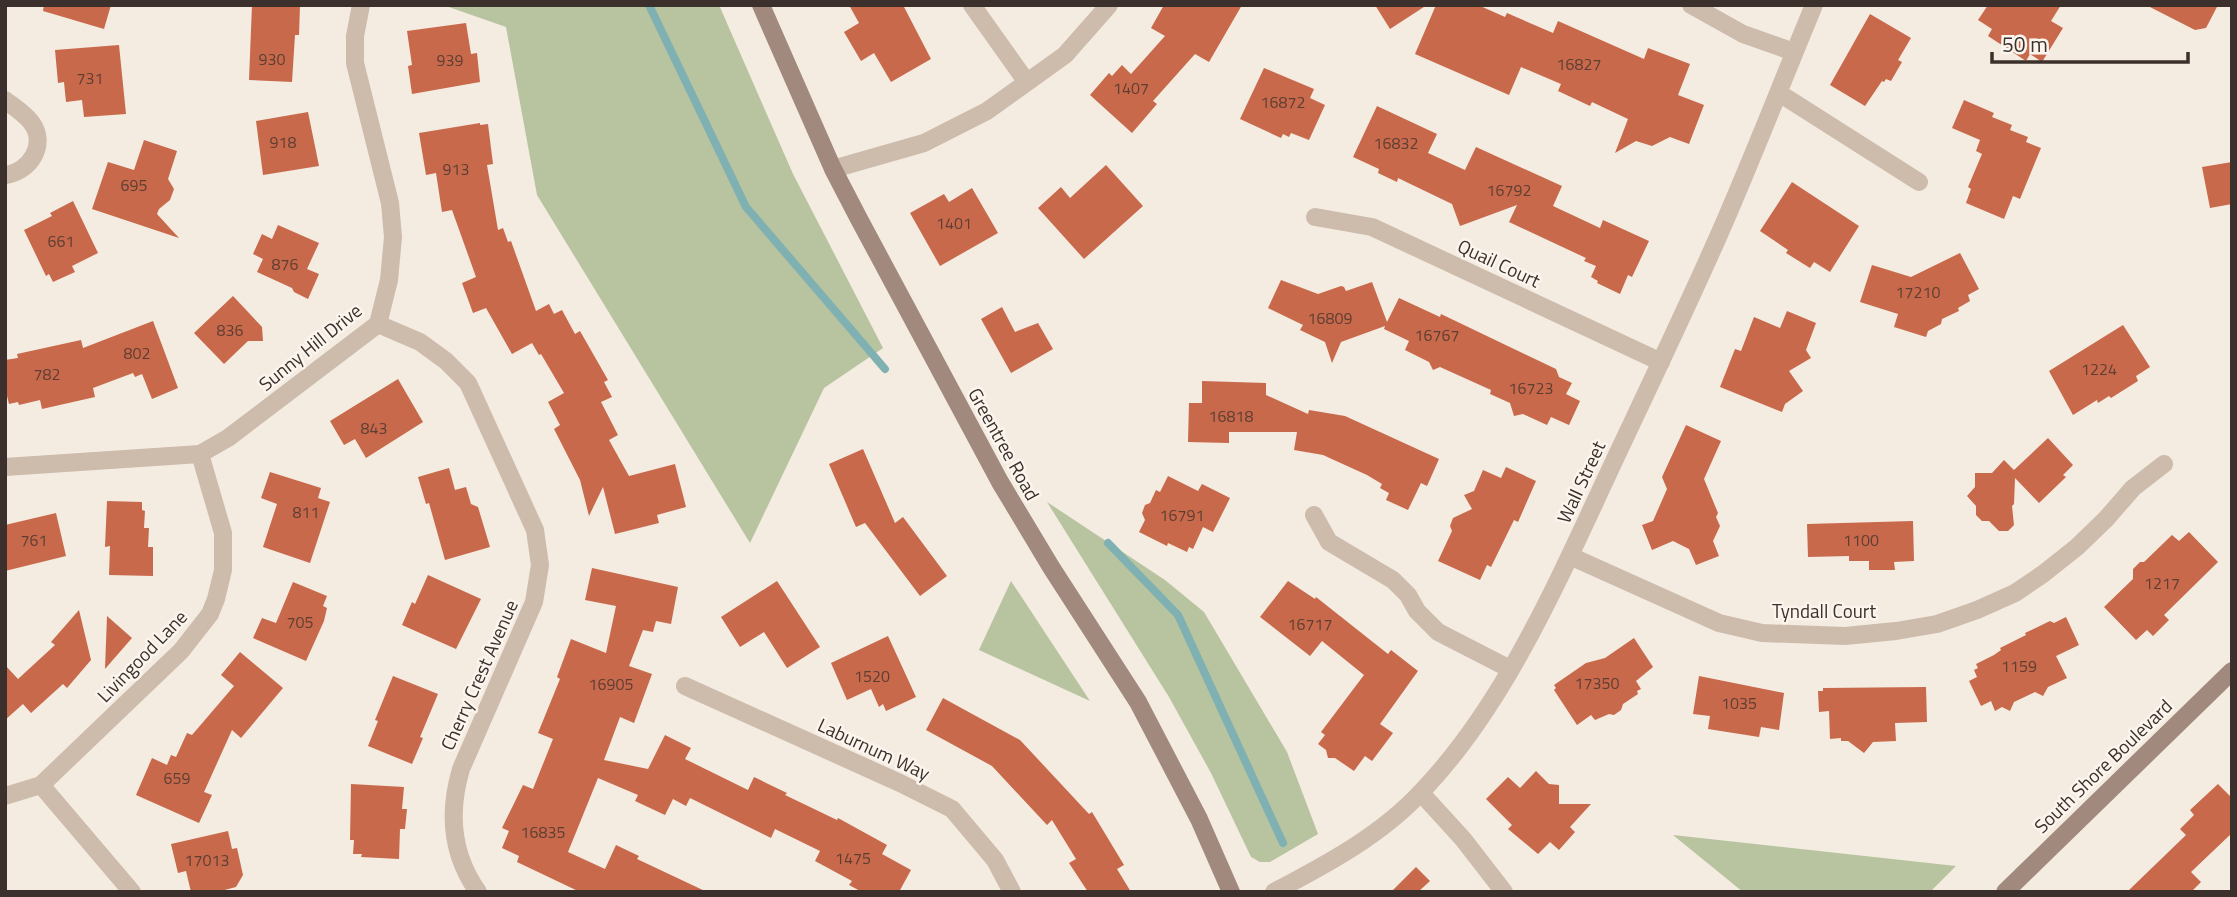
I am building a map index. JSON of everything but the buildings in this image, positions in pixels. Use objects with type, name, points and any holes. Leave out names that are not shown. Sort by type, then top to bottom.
[{"type":"street","name":"Sunny Hill Drive","points":[[5,467],[200,454],[228,438],[378,324],[389,280],[393,237],[390,204],[355,63],[355,36],[361,5]]},
{"type":"street","name":"Greentree Road","points":[[761,5],[833,169],[1000,482],[1138,702],[1199,819],[1231,892]]},
{"type":"street","points":[[972,5],[1027,81]]},
{"type":"street","points":[[833,169],[924,143],[987,111],[1065,55],[1109,5]]},
{"type":"street","points":[[1691,5],[1743,34],[1794,52]]},
{"type":"street","name":"Wall Street","points":[[1274,892],[1375,833],[1421,793],[1470,733],[1510,669],[1539,620],[1661,362],[1719,235],[1814,5]]},
{"type":"street","points":[[1779,93],[1919,181]]},
{"type":"street","points":[[5,100],[31,122],[37,133],[37,144],[34,156],[26,167],[17,173],[5,175]]},
{"type":"street","name":"Quail Court","points":[[1315,217],[1372,227],[1661,362]]},
{"type":"street","name":"Cherry Crest Avenue","points":[[378,324],[420,342],[446,361],[468,383],[535,530],[540,565],[534,602],[461,769],[455,791],[452,813],[457,850],[464,869],[478,892]]},
{"type":"street","name":"Livingood Lane","points":[[5,796],[41,785],[181,651],[210,614],[222,570],[223,533],[200,454]]},
{"type":"street","name":"Tyndall Court","points":[[1570,556],[1719,623],[1762,633],[1845,636],[1896,631],[1937,624],[2015,593],[2077,547],[2133,488],[2164,464]]},
{"type":"street","points":[[1314,515],[1329,542],[1393,580],[1408,595],[1417,611],[1438,632],[1510,669]]},
{"type":"street","name":"South Shore Boulevard","points":[[2005,892],[2232,671]]},
{"type":"street","name":"Laburnum Way","points":[[685,686],[952,809],[995,860],[1012,892]]},
{"type":"street","points":[[41,785],[132,892]]},
{"type":"street","points":[[1421,793],[1463,839],[1504,892]]},
{"type":"green space","points":[[443,5],[719,5],[793,174],[883,348],[824,388],[750,543],[537,195],[506,27]]},
{"type":"green space","points":[[1047,502],[1165,580],[1204,612],[1287,752],[1318,834],[1270,862],[1260,862],[1251,857],[1211,773],[1169,697]]},
{"type":"green space","points":[[1011,581],[1090,701],[979,650]]},
{"type":"green space","points":[[1673,835],[1956,866],[1930,892],[1743,892]]},
{"type":"waterway","points":[[649,5],[746,207],[885,369]]},
{"type":"waterway","points":[[1108,543],[1178,615],[1283,843]]}]
